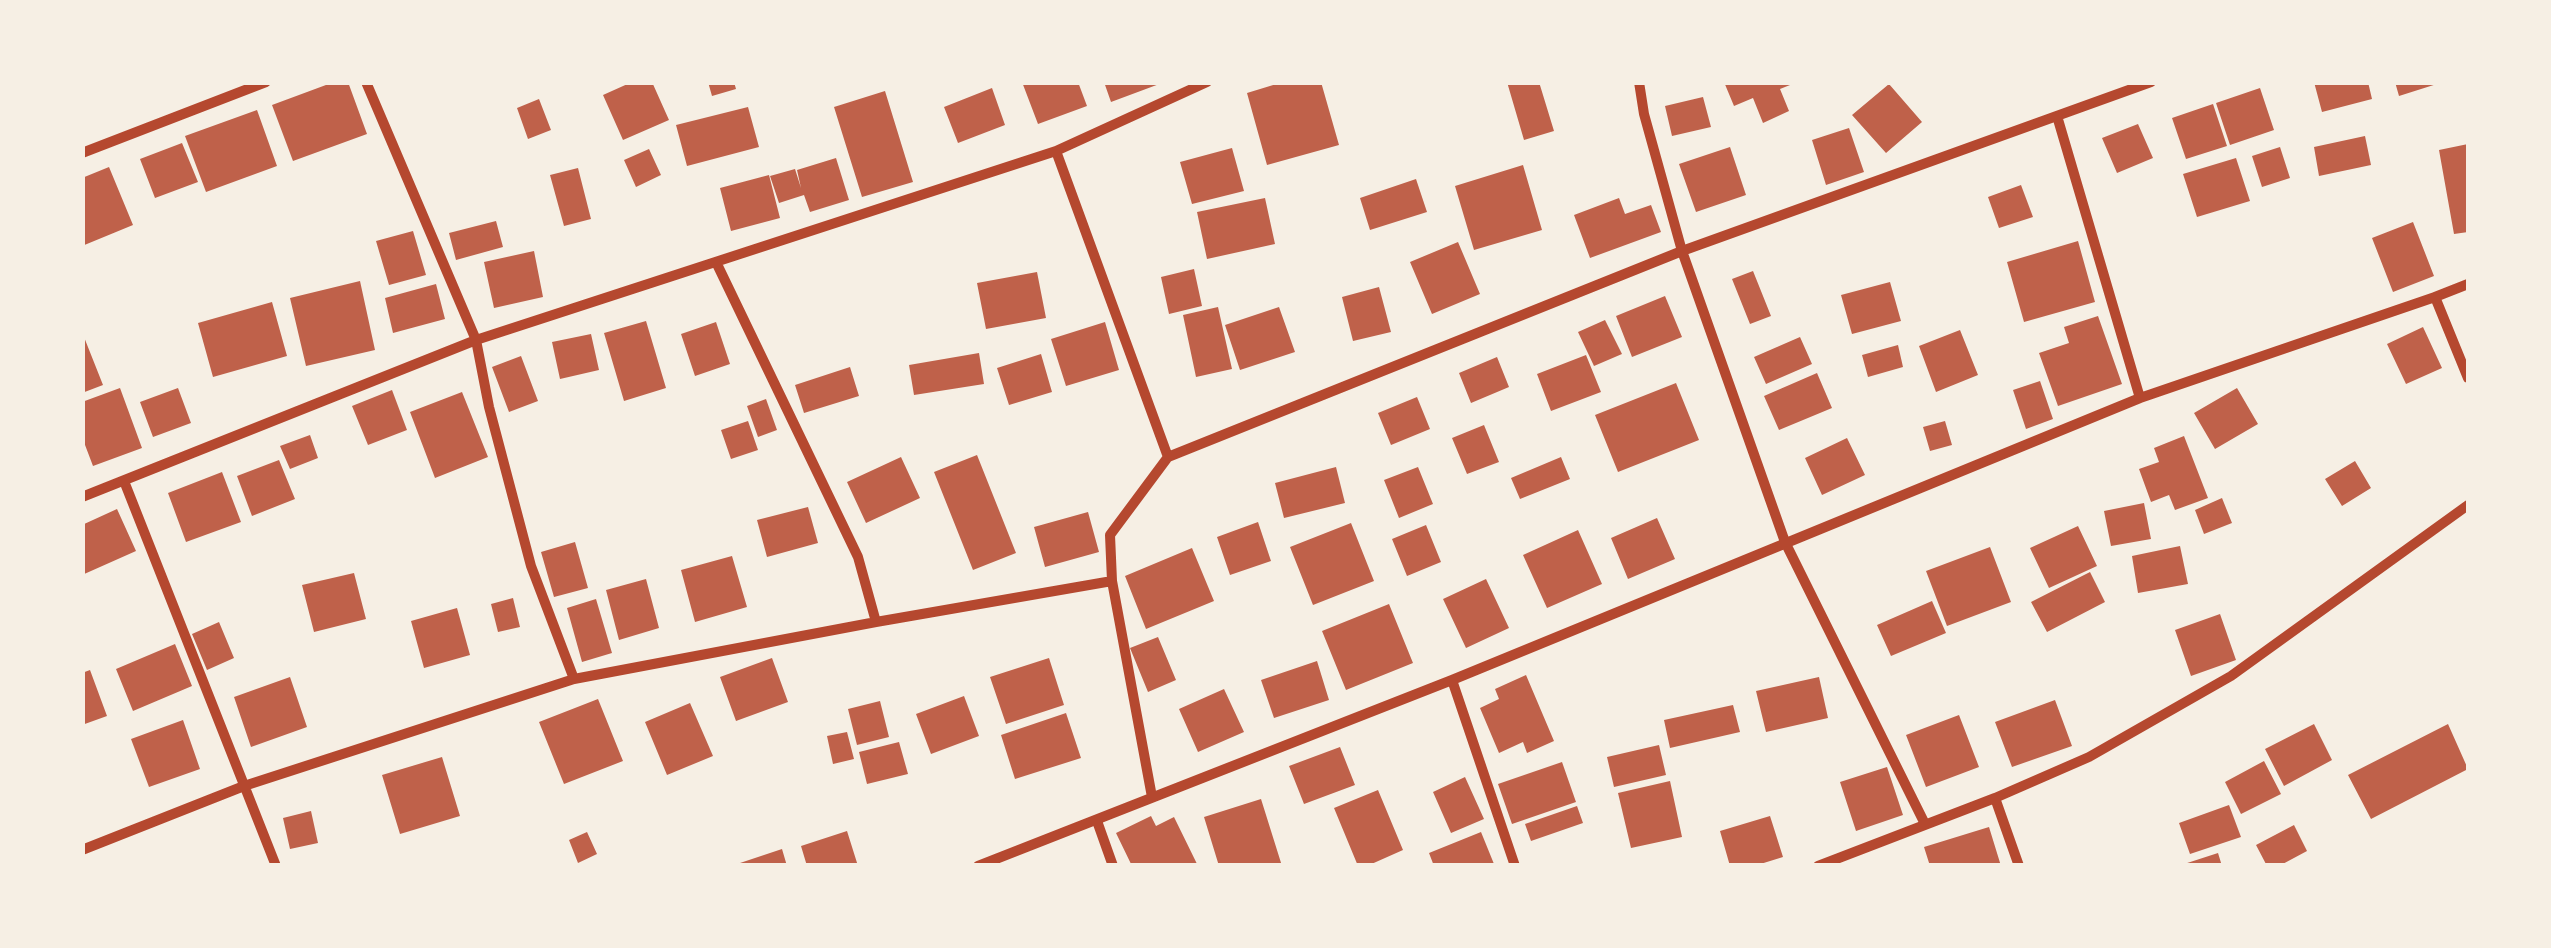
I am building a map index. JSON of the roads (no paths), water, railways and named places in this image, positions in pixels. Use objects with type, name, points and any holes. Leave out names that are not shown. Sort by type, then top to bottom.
[{"type":"street","points":[[82,153],[266,82]]},
{"type":"street","points":[[366,82],[476,340],[530,566],[574,680]]},
{"type":"street","points":[[82,497],[476,340],[1056,151],[1207,82]]},
{"type":"street","points":[[1639,82],[1644,114],[1682,251],[1786,542],[1925,824]]},
{"type":"street","points":[[1152,797],[1112,581],[1110,535],[1168,457],[1682,251],[2151,82]]},
{"type":"street","points":[[2057,116],[2140,398]]},
{"type":"street","points":[[1056,151],[1168,457]]},
{"type":"street","points":[[716,262],[858,557],[876,622]]},
{"type":"street","points":[[978,866],[1452,680],[2140,398],[2468,284]]},
{"type":"street","points":[[2436,297],[2468,378]]},
{"type":"street","points":[[124,481],[276,866]]},
{"type":"street","points":[[1818,866],[1995,798],[2089,756],[2231,676],[2468,506]]},
{"type":"street","points":[[82,850],[244,786],[574,680],[1112,581]]},
{"type":"street","points":[[1452,680],[1516,866]]},
{"type":"street","points":[[1995,798],[2019,866]]},
{"type":"street","points":[[1098,820],[1113,866]]}]
